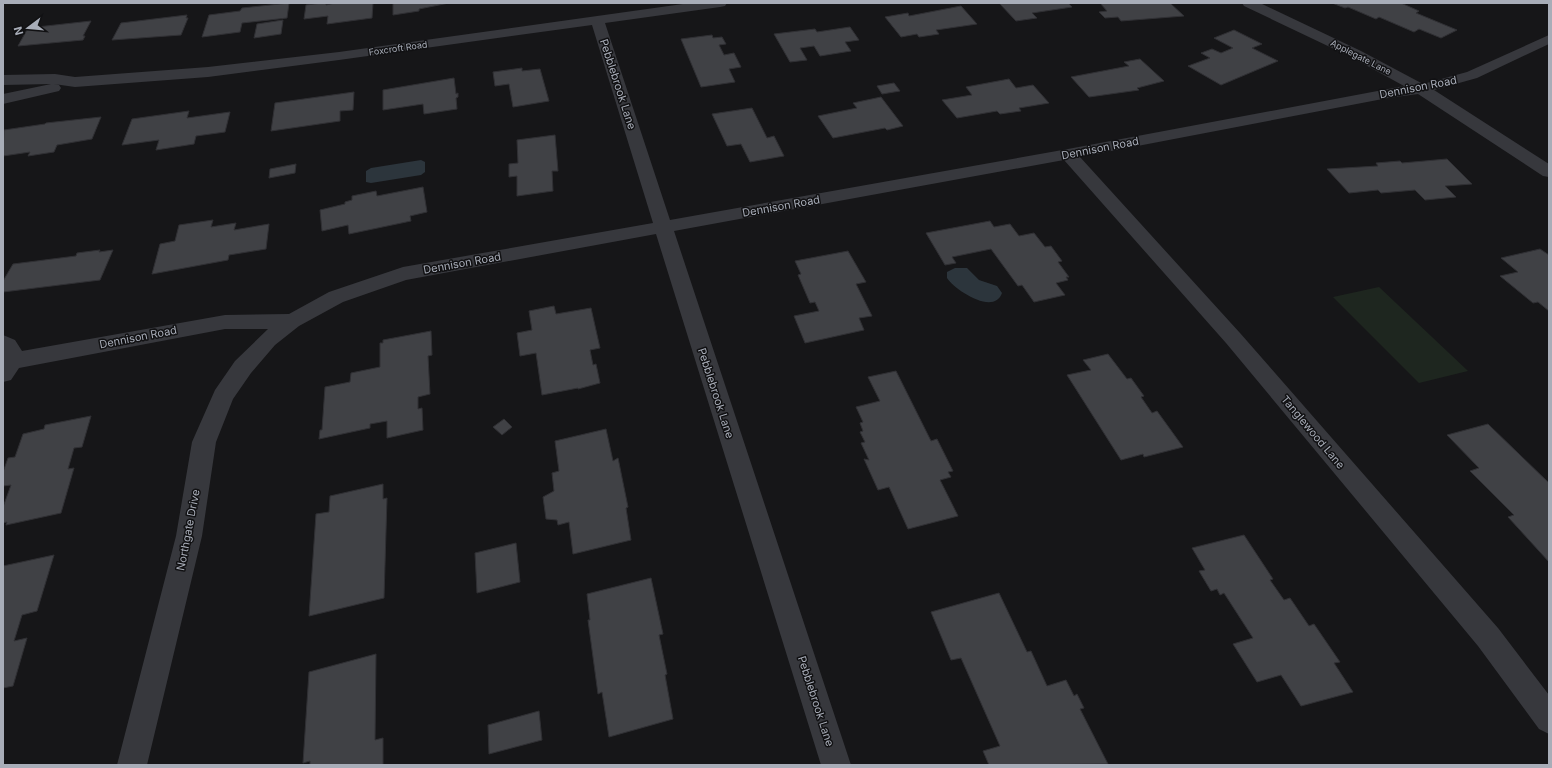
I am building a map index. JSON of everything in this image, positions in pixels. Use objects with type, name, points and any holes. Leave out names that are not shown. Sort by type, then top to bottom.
[{"type":"street","name":"Foxcroft Road","points":[[3,99],[75,82],[224,70],[339,56],[720,3]]},
{"type":"street","name":"Applegate Lane","points":[[1249,3],[1356,54],[1421,89],[1549,172]]},
{"type":"street","name":"Pebblebrook Lane","points":[[597,20],[836,765]]},
{"type":"street","name":"Dennison Road","points":[[6,359],[225,322],[252,320],[292,321],[336,297],[403,274],[1068,154],[1388,93],[1421,89],[1472,75],[1549,39]]},
{"type":"street","name":"Foxcroft Road","points":[[3,80],[55,79],[75,82]]},
{"type":"street","name":"Tanglewood Lane","points":[[1068,154],[1233,338],[1488,637],[1549,719]]},
{"type":"street","name":"Northgate Drive","points":[[132,765],[189,536],[204,442],[223,396],[243,367],[268,340],[292,321]]},
{"type":"shaded area","points":[[421,160],[425,162],[425,172],[421,175],[371,183],[366,182],[366,171],[371,168]]},
{"type":"shaded area","points":[[955,268],[967,268],[979,280],[997,286],[1002,293],[998,299],[991,302],[983,302],[974,299],[958,289],[947,278],[947,272]]},
{"type":"shaded area","points":[[1379,287],[1468,371],[1419,383],[1333,297]]},
{"type":"building","points":[[289,3],[287,18],[242,23],[240,32],[202,37],[209,15],[240,11],[242,8]]},
{"type":"building","points":[[326,3],[326,5],[335,3],[373,3],[372,18],[327,24],[328,16],[304,19],[306,5]]},
{"type":"building","points":[[393,3],[449,3],[419,9],[419,11],[393,15]]},
{"type":"building","points":[[999,3],[1068,3],[1072,7],[1032,13],[1037,18],[1016,21]]},
{"type":"building","points":[[1100,3],[1170,3],[1184,16],[1121,21],[1118,17],[1105,18],[1099,12],[1107,11]]},
{"type":"building","points":[[1332,3],[1401,3],[1419,11],[1416,13],[1457,30],[1441,38],[1419,29],[1414,32],[1379,17],[1376,19],[1348,7],[1345,8]]},
{"type":"building","points":[[961,6],[977,24],[936,30],[939,34],[919,37],[917,34],[901,37],[885,17],[908,13],[909,16]]},
{"type":"building","points":[[187,15],[186,18],[188,18],[181,35],[112,40],[121,23]]},
{"type":"building","points":[[283,20],[281,34],[254,38],[257,24]]},
{"type":"building","points":[[91,21],[83,36],[85,36],[83,40],[18,46],[28,28]]},
{"type":"building","points":[[850,27],[859,40],[845,42],[851,51],[820,56],[814,46],[800,48],[807,60],[790,62],[774,34],[815,29],[817,32]]},
{"type":"building","points":[[1234,30],[1262,44],[1252,48],[1278,61],[1221,85],[1188,66],[1210,58],[1201,53],[1212,49],[1221,53],[1233,48],[1214,38]]},
{"type":"building","points":[[712,35],[713,38],[722,37],[726,44],[719,45],[724,55],[734,53],[741,67],[729,69],[735,82],[701,87],[681,39]]},
{"type":"building","points":[[1140,59],[1164,81],[1137,88],[1139,90],[1089,97],[1071,77],[1129,66],[1124,62]]},
{"type":"building","points":[[522,68],[522,71],[540,69],[549,101],[513,107],[509,84],[495,86],[493,72]]},
{"type":"building","points":[[454,78],[456,94],[458,93],[458,97],[456,98],[457,109],[424,114],[423,104],[383,110],[383,90]]},
{"type":"building","points":[[1009,79],[1016,88],[1033,85],[1049,103],[1019,108],[1021,111],[1000,114],[997,111],[957,118],[942,100],[972,95],[966,87]]},
{"type":"building","points":[[894,83],[900,91],[882,94],[877,86]]},
{"type":"building","points":[[354,92],[353,110],[340,111],[340,121],[271,131],[275,103]]},
{"type":"building","points":[[881,97],[903,126],[887,130],[885,128],[833,138],[818,116],[857,108],[853,103]]},
{"type":"building","points":[[752,108],[767,138],[774,136],[784,156],[750,162],[741,144],[727,146],[712,114]]},
{"type":"building","points":[[189,111],[187,118],[230,112],[225,132],[196,136],[194,144],[156,150],[159,140],[122,145],[132,119]]},
{"type":"building","points":[[101,117],[92,139],[57,145],[54,152],[28,156],[30,152],[3,156],[4,130],[46,123]]},
{"type":"building","points":[[555,135],[558,171],[552,171],[553,191],[517,196],[517,176],[509,177],[509,164],[518,163],[517,140]]},
{"type":"building","points":[[1447,159],[1472,184],[1445,186],[1456,197],[1425,200],[1415,190],[1381,193],[1378,190],[1349,193],[1327,169],[1378,166],[1376,163],[1400,161],[1402,163]]},
{"type":"building","points":[[296,164],[295,173],[269,178],[270,169]]},
{"type":"building","points":[[423,187],[427,212],[410,216],[411,221],[349,234],[348,225],[322,231],[320,210],[345,204],[345,202],[352,200],[352,196],[376,191],[377,196]]},
{"type":"building","points":[[213,220],[211,227],[236,223],[234,230],[269,224],[266,249],[229,255],[228,260],[152,274],[160,244],[175,241],[179,225]]},
{"type":"building","points":[[990,221],[994,227],[1010,224],[1019,236],[1034,233],[1045,247],[1051,246],[1062,261],[1058,262],[1069,277],[1066,277],[1068,280],[1056,283],[1065,295],[1034,302],[1022,285],[1018,286],[991,249],[952,257],[956,263],[945,265],[926,233]]},
{"type":"building","points":[[1540,249],[1549,255],[1549,311],[1538,302],[1533,303],[1500,276],[1518,272],[1501,258]]},
{"type":"building","points":[[100,250],[99,252],[113,250],[100,280],[3,292],[3,281],[13,264],[76,256],[77,253]]},
{"type":"building","points":[[848,251],[866,282],[856,284],[872,316],[859,318],[864,330],[805,343],[794,316],[819,311],[815,302],[810,303],[798,275],[801,274],[795,261]]},
{"type":"building","points":[[554,306],[556,314],[591,308],[600,348],[590,350],[593,365],[596,364],[600,383],[578,389],[542,395],[536,353],[520,356],[517,333],[532,330],[529,311]]},
{"type":"building","points":[[431,331],[432,355],[428,356],[430,394],[418,397],[418,409],[422,408],[423,430],[387,438],[387,421],[370,424],[370,428],[319,439],[320,430],[322,430],[325,387],[350,382],[351,373],[380,367],[380,343],[383,343],[383,340]]},
{"type":"building","points":[[1108,354],[1127,379],[1131,378],[1144,396],[1141,397],[1152,413],[1157,411],[1183,447],[1144,457],[1143,454],[1121,460],[1067,375],[1091,370],[1083,360]]},
{"type":"building","points":[[896,371],[931,441],[937,439],[953,471],[948,472],[951,477],[940,480],[958,516],[908,529],[889,487],[878,490],[864,459],[869,460],[861,443],[865,442],[860,432],[863,431],[860,423],[863,422],[856,407],[880,401],[868,377]]},
{"type":"building","points":[[91,416],[82,447],[74,448],[68,469],[74,468],[61,513],[6,525],[7,522],[3,523],[3,507],[11,485],[3,486],[3,472],[8,458],[15,457],[23,434],[44,429],[45,425]]},
{"type":"building","points":[[504,419],[512,427],[502,435],[493,427]]},
{"type":"building","points":[[1488,424],[1549,483],[1549,562],[1508,517],[1514,515],[1470,471],[1479,468],[1447,435]]},
{"type":"building","points":[[606,429],[613,461],[618,458],[628,507],[626,508],[631,540],[573,554],[569,522],[558,525],[557,520],[546,519],[543,497],[554,491],[552,473],[559,471],[555,441]]},
{"type":"building","points":[[383,484],[383,499],[387,498],[384,598],[309,616],[316,514],[329,512],[330,496]]},
{"type":"building","points":[[1244,535],[1273,579],[1270,580],[1284,600],[1290,598],[1309,626],[1314,624],[1340,662],[1334,663],[1353,692],[1301,706],[1281,675],[1257,682],[1233,644],[1253,638],[1224,593],[1220,595],[1217,589],[1211,591],[1199,571],[1205,570],[1192,548]]},
{"type":"building","points":[[516,543],[520,582],[477,593],[475,553]]},
{"type":"building","points":[[54,555],[37,611],[22,615],[14,641],[27,638],[13,686],[3,688],[3,566]]},
{"type":"building","points":[[651,578],[663,634],[659,635],[667,674],[665,675],[673,719],[609,737],[602,692],[598,694],[588,620],[590,620],[587,594]]},
{"type":"building","points":[[999,593],[1027,652],[1031,651],[1047,686],[1066,680],[1074,696],[1077,694],[1084,708],[1080,709],[1108,764],[989,765],[983,751],[1000,746],[961,658],[951,660],[931,612]]},
{"type":"building","points":[[376,654],[375,740],[383,738],[383,765],[310,765],[310,761],[303,763],[309,672]]},
{"type":"building","points":[[539,711],[542,740],[489,754],[488,725]]}]
